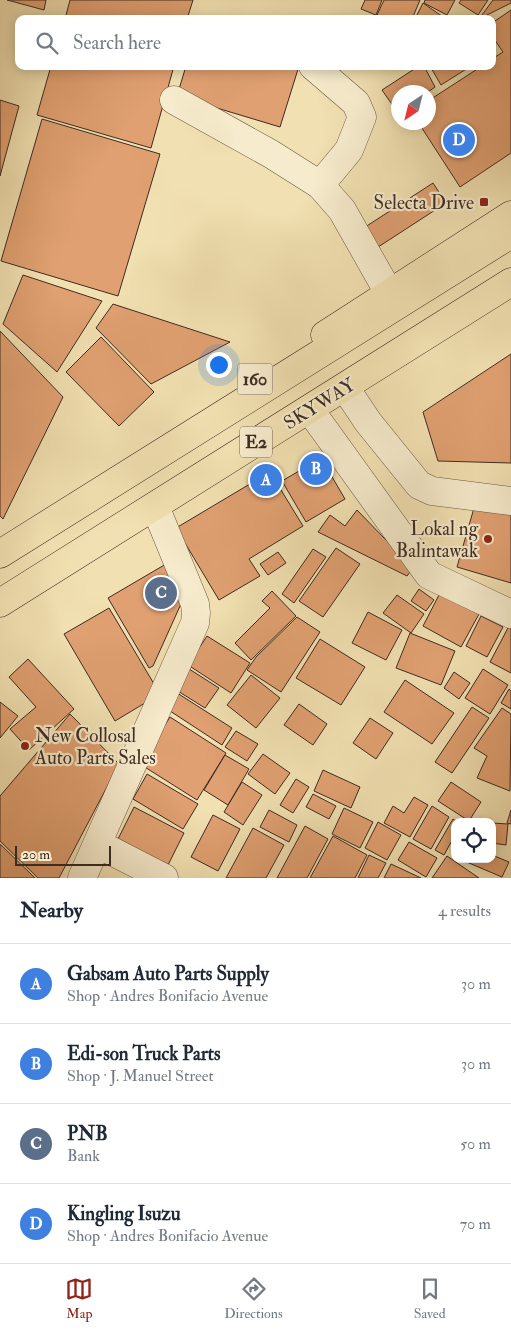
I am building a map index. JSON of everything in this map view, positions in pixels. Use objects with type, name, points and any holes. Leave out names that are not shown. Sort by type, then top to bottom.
[{"type":"main road","name":"160","points":[[0,543],[511,216]]},
{"type":"main road","name":"E2","points":[[0,554],[511,234]]},
{"type":"main road","name":"SKYWAY","points":[[0,603],[511,282]]},
{"type":"main road","points":[[0,617],[350,395],[511,297]]},
{"type":"street","points":[[318,70],[356,103],[362,118],[349,150],[320,185]]},
{"type":"street","points":[[174,100],[271,154],[320,185],[342,210],[389,293]]},
{"type":"street","points":[[350,395],[368,422],[419,484],[432,491],[511,501]]},
{"type":"street","points":[[315,417],[429,574],[511,614]]},
{"type":"street","points":[[82,878],[195,624],[195,604],[159,516]]},
{"type":"street","points":[[98,844],[164,878]]},
{"type":"building","points":[[7,0],[46,0],[44,10]]},
{"type":"building","points":[[70,0],[193,0],[188,15],[66,15]]},
{"type":"building","points":[[365,0],[382,0],[376,15],[361,9]]},
{"type":"building","points":[[384,0],[420,0],[414,15],[377,15]]},
{"type":"building","points":[[425,0],[455,0],[447,15],[424,3]]},
{"type":"building","points":[[461,0],[488,0],[478,15],[459,3]]},
{"type":"building","points":[[493,0],[511,0],[511,3],[487,15],[482,15]]},
{"type":"building","points":[[423,3],[440,15],[417,15]]},
{"type":"building","points":[[511,10],[511,153],[460,187],[423,130],[436,130],[436,96],[476,70],[496,70],[496,56],[503,52],[496,42],[496,20]]},
{"type":"building","points":[[50,70],[173,70],[151,148],[37,115]]},
{"type":"building","points":[[185,70],[298,70],[280,127],[177,96]]},
{"type":"building","points":[[413,70],[426,70],[434,85],[391,85],[391,103],[382,90]]},
{"type":"building","points":[[432,70],[465,70],[441,85]]},
{"type":"building","points":[[0,100],[19,106],[0,176]]},
{"type":"building","points":[[42,119],[160,154],[118,296],[1,261]]},
{"type":"building","points":[[433,183],[446,203],[372,251],[359,231]]},
{"type":"building","points":[[23,275],[102,301],[57,372],[3,324]]},
{"type":"building","points":[[113,304],[230,342],[151,384],[96,328]]},
{"type":"building","points":[[0,331],[63,397],[3,519],[0,516]]},
{"type":"building","points":[[101,337],[154,392],[119,426],[66,372]]},
{"type":"building","points":[[511,354],[511,463],[438,461],[423,412]]},
{"type":"building","points":[[321,458],[345,499],[306,522],[282,481]]},
{"type":"building","points":[[270,472],[303,526],[249,559],[260,576],[219,600],[176,528]]},
{"type":"building","name":"Lokal ng Balintawak","points":[[476,501],[511,512],[511,583],[457,567]]},
{"type":"building","points":[[357,510],[413,568],[407,576],[318,532],[330,515],[345,526]]},
{"type":"building","points":[[336,548],[360,564],[323,617],[299,601]]},
{"type":"building","points":[[313,549],[326,557],[294,603],[282,594]]},
{"type":"building","points":[[278,552],[286,563],[268,575],[260,564]]},
{"type":"building","points":[[166,564],[185,595],[153,666],[149,668],[108,598]]},
{"type":"building","points":[[419,589],[434,600],[426,611],[411,601]]},
{"type":"building","points":[[272,591],[296,616],[251,660],[235,643],[270,608],[262,601]]},
{"type":"building","points":[[440,593],[479,614],[461,647],[423,626]]},
{"type":"building","points":[[397,595],[424,614],[411,633],[383,613]]},
{"type":"building","points":[[109,608],[160,694],[115,721],[64,634]]},
{"type":"building","points":[[368,612],[402,630],[386,660],[352,643]]},
{"type":"building","points":[[481,616],[503,627],[487,657],[466,646]]},
{"type":"building","points":[[297,617],[320,632],[281,692],[247,670],[256,657]]},
{"type":"building","points":[[509,626],[511,627],[511,673],[490,662]]},
{"type":"building","points":[[410,633],[455,651],[441,685],[396,668]]},
{"type":"building","points":[[207,636],[250,663],[231,693],[188,665]]},
{"type":"building","points":[[320,639],[365,667],[341,705],[296,678]]},
{"type":"building","points":[[28,659],[74,709],[29,750],[10,729],[36,707],[9,677]]},
{"type":"building","points":[[186,667],[219,688],[205,708],[173,688]]},
{"type":"building","points":[[483,669],[508,685],[490,714],[465,698]]},
{"type":"building","points":[[454,672],[470,683],[459,699],[444,688]]},
{"type":"building","points":[[251,675],[280,698],[256,728],[227,705]]},
{"type":"building","points":[[405,680],[454,713],[432,744],[384,712]]},
{"type":"building","points":[[509,689],[511,691],[511,709],[501,703]]},
{"type":"building","points":[[174,691],[232,728],[222,745],[164,707]]},
{"type":"building","points":[[0,702],[18,716],[0,738]]},
{"type":"building","points":[[299,704],[327,724],[313,745],[284,725]]},
{"type":"building","points":[[472,707],[489,718],[452,773],[435,762]]},
{"type":"building","points":[[502,708],[511,714],[510,791],[477,778],[487,756],[474,748]]},
{"type":"building","points":[[70,714],[119,764],[59,878],[38,878],[0,841],[0,796]]},
{"type":"building","points":[[170,717],[226,753],[197,800],[140,764]]},
{"type":"building","points":[[370,718],[393,733],[376,759],[353,743]]},
{"type":"building","points":[[236,731],[258,744],[247,761],[225,747]]},
{"type":"building","points":[[263,754],[290,773],[275,794],[248,774]]},
{"type":"building","points":[[225,755],[249,769],[228,805],[204,790]]},
{"type":"building","points":[[323,770],[360,787],[351,808],[314,791]]},
{"type":"building","points":[[147,774],[198,804],[183,829],[133,799]]},
{"type":"building","points":[[296,779],[309,787],[293,813],[280,805]]},
{"type":"building","points":[[242,782],[262,795],[243,825],[224,812]]},
{"type":"building","points":[[451,782],[481,802],[471,818],[464,818],[438,801]]},
{"type":"building","points":[[313,794],[336,806],[329,819],[306,807]]},
{"type":"building","points":[[414,797],[428,805],[410,837],[384,823],[393,806],[404,813]]},
{"type":"building","points":[[432,806],[449,817],[431,849],[413,839]]},
{"type":"building","points":[[134,807],[184,833],[168,865],[118,839]]},
{"type":"building","points":[[344,808],[373,822],[360,848],[332,834]]},
{"type":"building","points":[[269,810],[297,825],[289,842],[260,827]]},
{"type":"building","points":[[511,810],[511,824],[507,823]]},
{"type":"building","points":[[213,815],[240,829],[218,871],[191,857]]},
{"type":"building","points":[[378,822],[401,835],[387,860],[365,848]]},
{"type":"building","points":[[451,822],[451,842],[444,855],[435,850]]},
{"type":"building","points":[[496,823],[508,824],[506,845],[496,844]]},
{"type":"building","points":[[305,826],[328,839],[307,878],[277,878]]},
{"type":"building","points":[[253,828],[284,845],[266,878],[226,878]]},
{"type":"building","points":[[333,836],[367,855],[355,878],[310,878]]},
{"type":"building","points":[[409,842],[437,858],[426,877],[398,860]]},
{"type":"building","points":[[0,844],[35,878],[0,878]]},
{"type":"building","points":[[369,855],[386,863],[378,878],[358,878]]},
{"type":"building","points":[[447,856],[451,859],[451,863],[457,863],[479,878],[432,878]]},
{"type":"building","points":[[496,857],[509,862],[502,877],[469,863],[496,863]]},
{"type":"building","points":[[391,864],[421,878],[384,878]]},
{"type":"place","name":"Kingling Isuzu","points":[[459,140]]},
{"type":"place","name":"Selecta Drive","points":[[484,202]]},
{"type":"place","name":"Edi-son Truck Parts","points":[[316,469]]},
{"type":"place","name":"Gabsam Auto Parts Supply","points":[[266,480]]},
{"type":"place","name":"Lokal ng Balintawak","points":[[488,539]]},
{"type":"place","name":"PNB","points":[[161,593]]},
{"type":"place","name":"New Collosal Auto Parts Sales","points":[[25,746]]}]
